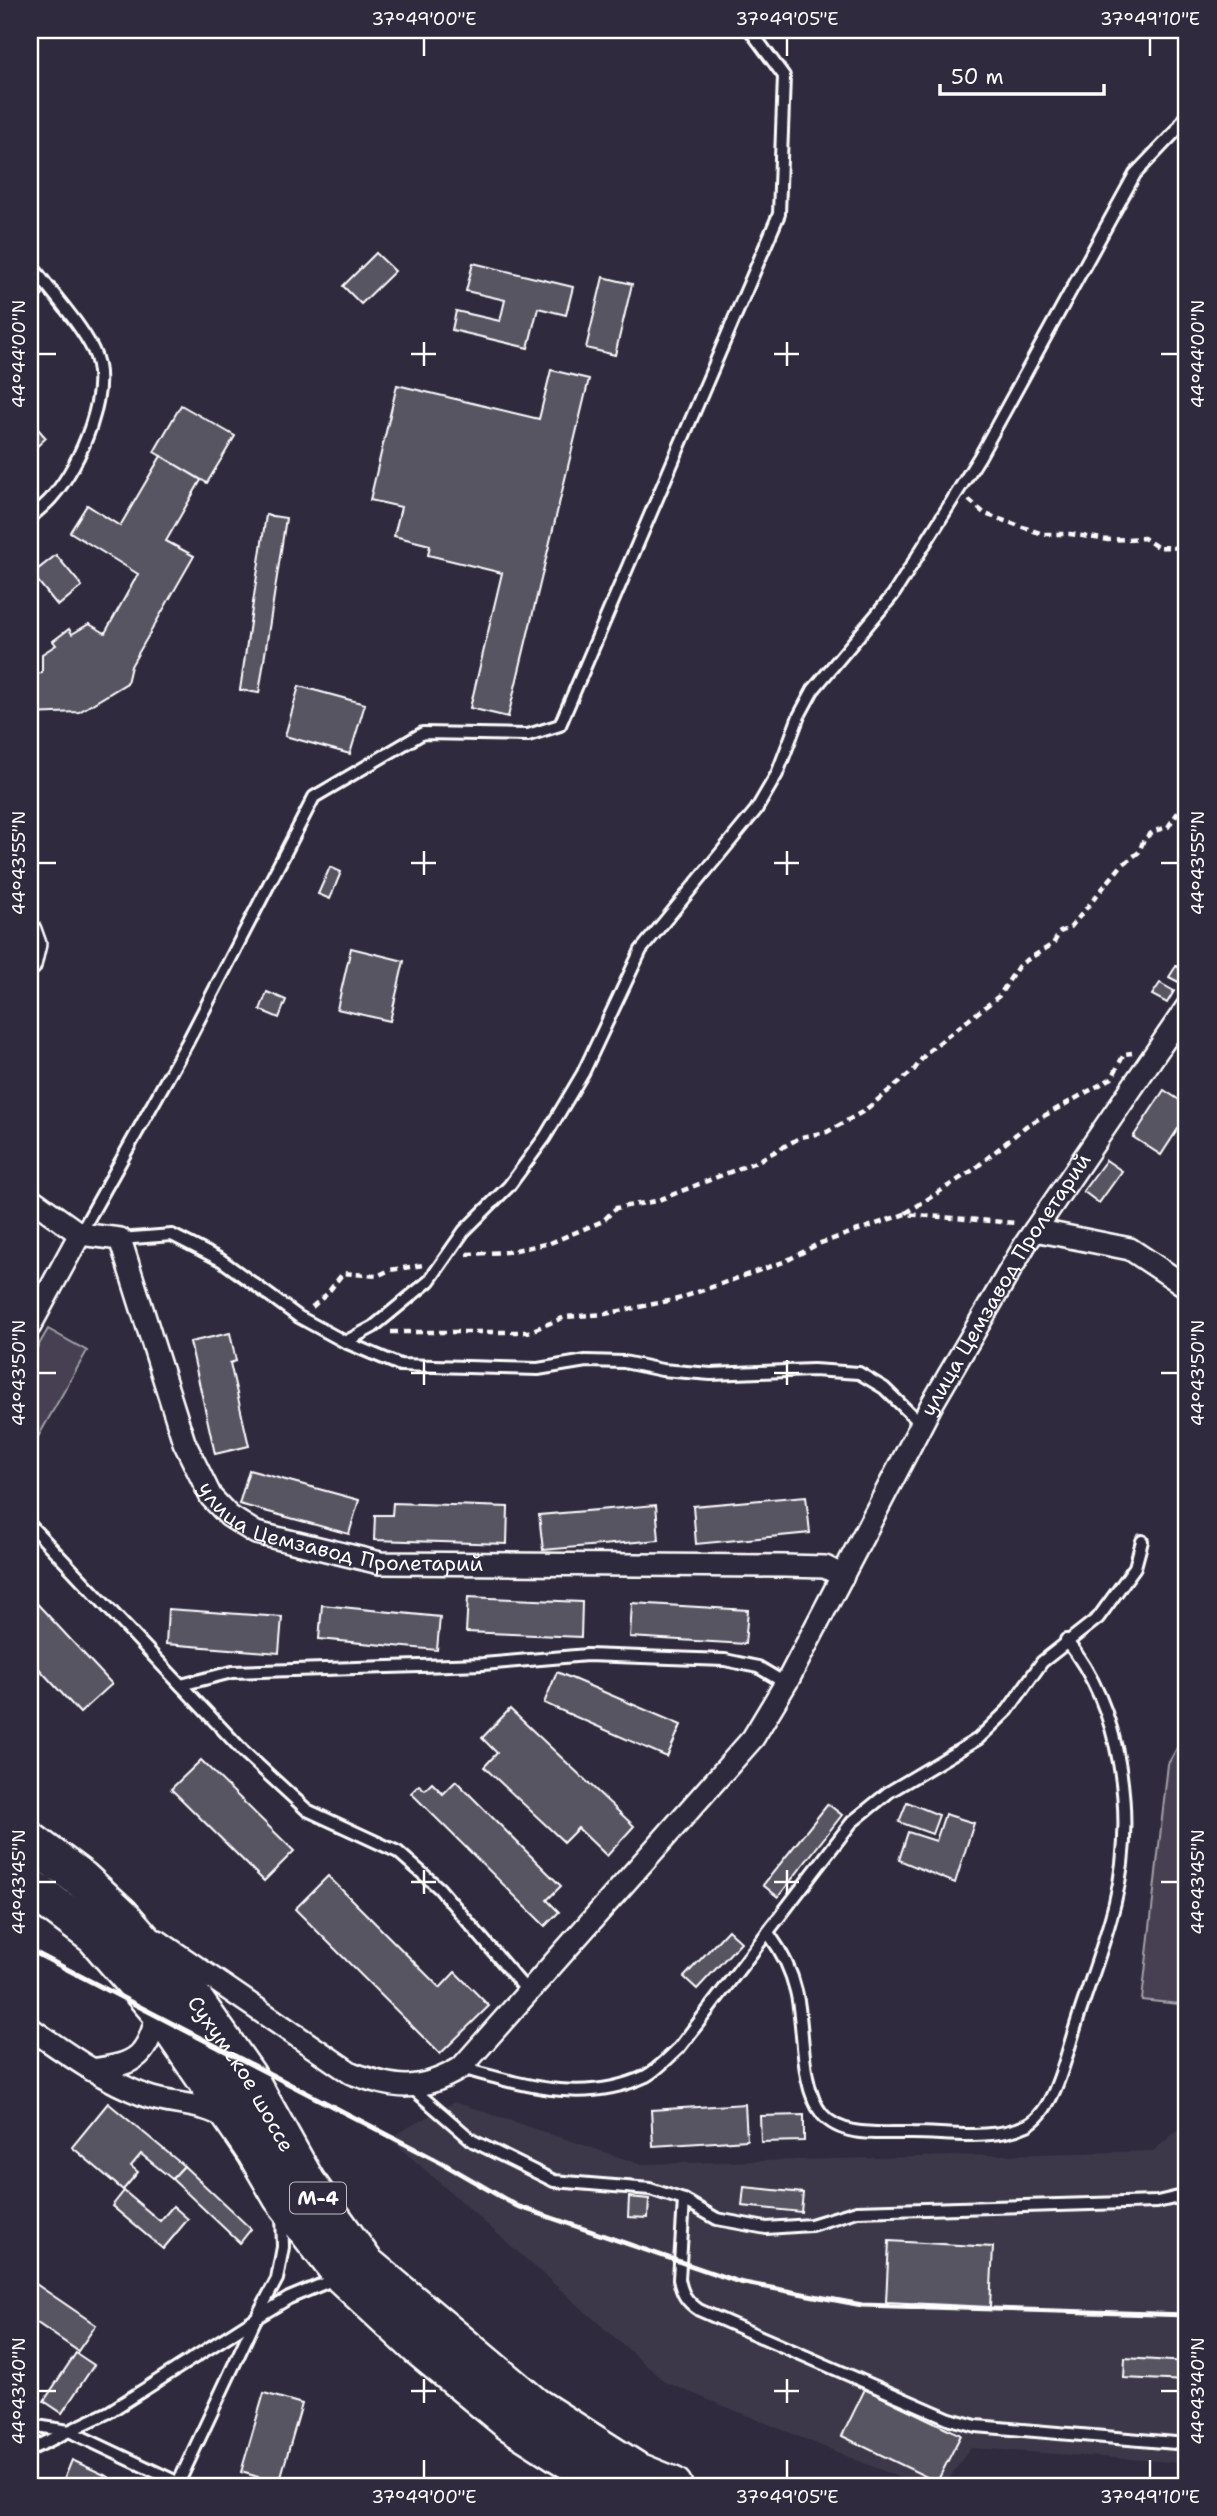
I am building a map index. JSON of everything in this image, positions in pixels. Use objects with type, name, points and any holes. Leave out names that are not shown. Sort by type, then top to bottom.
[{"type":"highway","name":"Сухумское шоссе","points":[[30,1841],[81,1879],[121,1916],[191,1996],[247,2076],[306,2182],[365,2264],[534,2406],[636,2471],[673,2486]]},
{"type":"highway","name":"Сухумское шоссе","points":[[30,1887],[95,1936],[159,2010],[180,2045],[240,2129],[282,2197],[343,2276],[418,2346],[510,2422],[610,2486]]},
{"type":"street","points":[[30,930],[35,944],[30,965]]},
{"type":"street","name":"улица Цемзавод Пролетарий","points":[[412,2088],[438,2082],[461,2068],[753,1738],[843,1576],[922,1425],[1036,1229],[1157,1055],[1187,1007]]},
{"type":"street","points":[[30,1198],[80,1234],[120,1238]]},
{"type":"street","points":[[1036,1229],[1130,1249],[1187,1287]]},
{"type":"street","points":[[30,1326],[80,1234]]},
{"type":"street","name":"улица Цемзавод Пролетарий","points":[[120,1238],[184,1442],[211,1497],[229,1516],[256,1533],[380,1563],[825,1567],[843,1576]]},
{"type":"street","points":[[121,1916],[351,2073],[383,2085],[412,2088]]},
{"type":"street","points":[[89,2070],[123,2066],[144,2054],[159,2010]]},
{"type":"street","points":[[30,2028],[89,2070],[147,2096],[220,2114],[240,2129]]},
{"type":"lane","points":[[80,1234],[187,1043],[314,797],[423,733],[528,735],[560,726],[779,214],[784,76],[750,30]]},
{"type":"lane","points":[[345,1342],[373,1327],[429,1281],[464,1231],[509,1186],[545,1137],[583,1073],[641,950],[756,810],[777,774],[799,716],[813,690],[892,594],[960,488],[1135,174],[1175,132],[1187,114]]},
{"type":"lane","points":[[30,269],[36,271],[94,352],[98,388],[94,415],[79,456],[54,496],[30,518]]},
{"type":"lane","points":[[120,1238],[172,1235],[221,1260],[295,1314],[345,1342],[400,1365],[538,1369],[586,1361],[624,1362],[711,1374],[813,1370],[859,1373],[884,1388],[922,1425]]},
{"type":"lane","points":[[30,1525],[244,1752],[307,1810],[398,1852],[439,1888],[528,1992]]},
{"type":"lane","points":[[461,2068],[547,2091],[598,2091],[647,2075],[679,2048],[769,1934],[852,1822],[889,1792],[978,1739],[1008,1710],[1042,1662],[1066,1640],[1098,1618],[1119,1592],[1135,1567],[1142,1541]]},
{"type":"lane","points":[[769,1934],[784,1955],[796,1991],[811,2091],[823,2115],[849,2131],[995,2134],[1029,2124],[1054,2094],[1116,1900],[1122,1846],[1122,1786],[1114,1731],[1099,1690],[1083,1661],[1066,1640]]},
{"type":"lane","points":[[181,1685],[232,1672],[483,1664],[587,1656],[725,1660],[758,1667],[785,1683]]},
{"type":"lane","points":[[412,2088],[473,2141],[554,2181],[650,2189],[684,2200],[718,2219],[766,2228],[811,2225],[857,2211],[1157,2202],[1187,2195]]},
{"type":"lane","points":[[30,2425],[69,2431],[178,2485],[277,2279],[283,2247],[282,2197]]},
{"type":"lane","points":[[684,2200],[679,2279],[681,2292],[688,2302],[699,2310],[950,2419],[976,2426],[1187,2444]]},
{"type":"lane","points":[[30,2450],[109,2412],[289,2298],[343,2276]]},
{"type":"path","points":[[960,488],[985,514],[1043,534],[1070,534],[1108,540],[1144,538],[1157,547],[1187,548]]},
{"type":"path","points":[[449,1253],[506,1252],[550,1243],[603,1221],[616,1208],[656,1201],[733,1171],[758,1161],[801,1137],[827,1132],[864,1111],[914,1070],[926,1053],[999,996],[1019,965],[1053,944],[1060,932],[1070,928],[1121,866],[1139,852],[1144,839],[1154,831],[1168,827],[1187,799]]},
{"type":"path","points":[[373,1327],[392,1332],[528,1332],[565,1317],[604,1314],[678,1299],[786,1261],[818,1244],[905,1214],[973,1170],[1026,1126],[1112,1078],[1124,1054],[1142,1049],[1157,1055]]},
{"type":"path","points":[[905,1214],[996,1219],[1036,1229]]},
{"type":"path","points":[[295,1314],[312,1307],[327,1294],[343,1273],[377,1276],[405,1266],[442,1266]]},
{"type":"shaded area","points":[[48,1329],[87,1351],[30,1451],[30,1360]]},
{"type":"shaded area","points":[[1187,1730],[1187,2024],[1179,2004],[1142,2000],[1168,1764]]},
{"type":"shaded area","points":[[454,2102],[640,2164],[1153,2151],[1187,2122],[1187,2463],[970,2448],[944,2486],[920,2486],[665,2382],[389,2138]]},
{"type":"building","points":[[376,253],[395,271],[361,304],[343,286]]},
{"type":"building","points":[[473,263],[573,287],[566,315],[538,308],[528,348],[452,330],[456,311],[500,321],[505,300],[466,291]]},
{"type":"building","points":[[603,277],[632,284],[615,355],[586,348]]},
{"type":"building","points":[[30,284],[43,295],[30,311]]},
{"type":"building","points":[[551,370],[589,379],[508,717],[470,708],[502,573],[428,555],[430,545],[394,536],[401,507],[370,500],[397,385],[539,419]]},
{"type":"building","points":[[181,405],[235,436],[207,483],[154,452]]},
{"type":"building","points":[[30,420],[46,438],[30,453]]},
{"type":"building","points":[[161,456],[201,480],[166,541],[194,556],[131,666],[127,683],[79,712],[30,714],[30,674],[42,673],[42,654],[56,645],[53,641],[69,629],[72,634],[89,624],[105,633],[138,574],[70,532],[87,505],[120,526]]},
{"type":"building","points":[[266,515],[286,518],[259,693],[240,690]]},
{"type":"building","points":[[56,555],[82,586],[58,606],[32,574]]},
{"type":"building","points":[[299,686],[365,704],[350,754],[285,736]]},
{"type":"building","points":[[330,867],[341,872],[330,899],[318,894]]},
{"type":"building","points":[[351,948],[404,961],[390,1021],[337,1009]]},
{"type":"building","points":[[1176,966],[1187,972],[1186,986],[1169,977]]},
{"type":"building","points":[[1160,983],[1174,991],[1167,1003],[1152,995]]},
{"type":"building","points":[[267,992],[286,1000],[279,1018],[260,1010]]},
{"type":"building","points":[[1164,1090],[1187,1105],[1187,1115],[1161,1155],[1133,1137]]},
{"type":"building","points":[[1106,1160],[1122,1171],[1099,1203],[1083,1191]]},
{"type":"building","points":[[230,1333],[236,1361],[230,1363],[249,1446],[215,1454],[190,1342]]},
{"type":"building","points":[[249,1470],[359,1500],[349,1534],[239,1504]]},
{"type":"building","points":[[806,1496],[810,1533],[696,1544],[693,1506]]},
{"type":"building","points":[[393,1503],[508,1507],[507,1544],[374,1540],[375,1515],[392,1515]]},
{"type":"building","points":[[656,1505],[659,1540],[543,1550],[539,1515]]},
{"type":"building","points":[[30,1596],[112,1684],[80,1713],[30,1659]]},
{"type":"building","points":[[468,1597],[582,1602],[581,1637],[466,1632]]},
{"type":"building","points":[[632,1603],[748,1610],[745,1644],[630,1637]]},
{"type":"building","points":[[322,1605],[440,1617],[437,1650],[319,1639]]},
{"type":"building","points":[[168,1609],[282,1617],[279,1653],[166,1644]]},
{"type":"building","points":[[557,1672],[681,1725],[667,1757],[544,1703]]},
{"type":"building","points":[[510,1709],[634,1826],[607,1856],[578,1828],[564,1842],[484,1767],[497,1753],[482,1738]]},
{"type":"building","points":[[201,1760],[294,1851],[264,1881],[171,1789]]},
{"type":"building","points":[[456,1781],[561,1886],[547,1900],[559,1912],[545,1926],[411,1793],[419,1785],[425,1790],[432,1783],[443,1794]]},
{"type":"building","points":[[907,1802],[939,1815],[932,1834],[899,1822]]},
{"type":"building","points":[[828,1804],[842,1815],[778,1897],[763,1885]]},
{"type":"building","points":[[945,1814],[974,1823],[955,1883],[899,1860],[908,1832],[936,1841]]},
{"type":"building","points":[[328,1876],[440,1988],[455,1972],[489,2006],[440,2054],[295,1909]]},
{"type":"building","points":[[728,1930],[741,1942],[697,1989],[684,1977]]},
{"type":"building","points":[[108,2103],[184,2166],[172,2179],[141,2154],[131,2166],[138,2172],[123,2190],[72,2147]]},
{"type":"building","points":[[745,2104],[747,2140],[653,2146],[651,2110]]},
{"type":"building","points":[[804,2115],[804,2141],[761,2142],[760,2116]]},
{"type":"building","points":[[184,2166],[251,2229],[240,2243],[172,2179]]},
{"type":"building","points":[[744,2187],[803,2193],[801,2212],[742,2206]]},
{"type":"building","points":[[124,2191],[160,2221],[173,2206],[188,2219],[163,2249],[112,2206]]},
{"type":"building","points":[[629,2197],[649,2199],[648,2218],[628,2217]]},
{"type":"building","points":[[889,2241],[993,2247],[990,2307],[886,2302]]},
{"type":"building","points":[[30,2280],[96,2325],[78,2351],[30,2318]]},
{"type":"building","points":[[76,2353],[94,2365],[62,2413],[44,2401]]},
{"type":"building","points":[[1125,2358],[1187,2362],[1187,2381],[1124,2378]]},
{"type":"building","points":[[865,2389],[961,2435],[937,2482],[842,2436]]},
{"type":"building","points":[[264,2393],[302,2404],[279,2483],[241,2472]]},
{"type":"building","points":[[72,2460],[109,2477],[106,2486],[62,2484]]},
{"type":"railway","points":[[30,1950],[444,2164],[517,2206],[739,2282],[862,2305],[1187,2315]]}]
